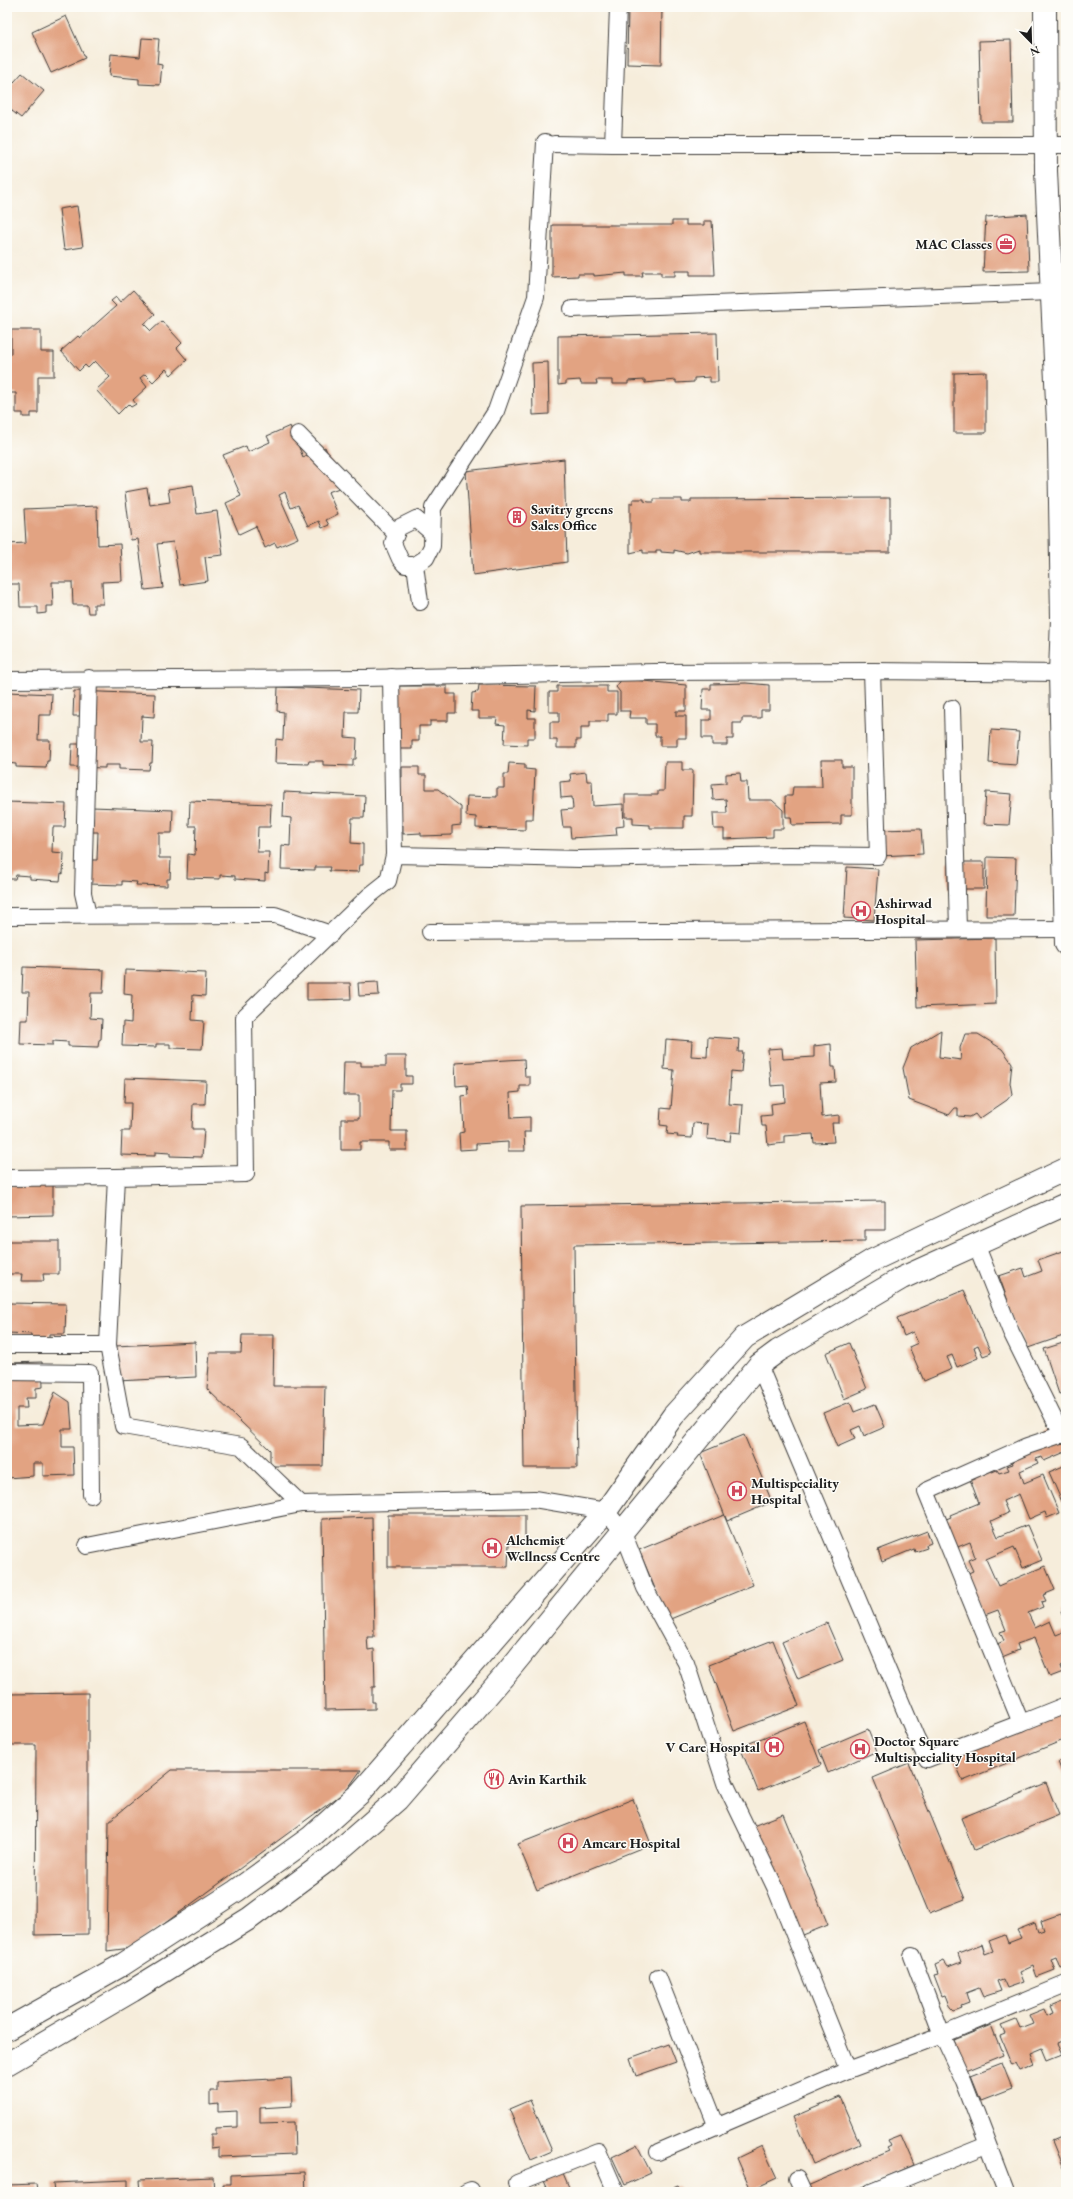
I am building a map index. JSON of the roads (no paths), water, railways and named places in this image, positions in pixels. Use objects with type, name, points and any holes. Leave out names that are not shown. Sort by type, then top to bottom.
[{"type":"main road","points":[[1045,7],[1056,146],[1051,292],[1061,397],[1062,618],[1060,673],[1066,937]]},
{"type":"main road","points":[[7,2029],[122,1965],[236,1891],[304,1841],[360,1793],[606,1511],[673,1416],[745,1337],[873,1260],[1066,1169]]},
{"type":"main road","points":[[7,2064],[132,1991],[250,1918],[328,1860],[397,1800],[448,1743],[759,1366],[778,1351],[902,1278],[1066,1204]]},
{"type":"main road","points":[[417,1727],[448,1743]]},
{"type":"street","points":[[613,145],[618,7]]},
{"type":"street","points":[[431,532],[416,520],[398,528],[393,543],[405,565],[415,565],[426,558],[432,546],[431,532],[433,508],[496,411],[536,297],[550,143],[613,145],[1056,146]]},
{"type":"street","points":[[572,309],[1051,292]]},
{"type":"street","points":[[298,434],[396,534]]},
{"type":"street","points":[[415,565],[420,602]]},
{"type":"street","points":[[394,856],[580,859],[789,855],[878,856],[872,671]]},
{"type":"street","points":[[7,680],[89,678],[391,677],[655,672],[872,671],[1060,673]]},
{"type":"street","points":[[7,1178],[246,1174],[244,1017],[369,896],[388,881],[394,856],[391,677]]},
{"type":"street","points":[[88,915],[83,892],[89,678]]},
{"type":"street","points":[[952,708],[958,929]]},
{"type":"street","points":[[7,916],[275,915],[330,934]]},
{"type":"street","points":[[430,932],[958,929],[1066,937]]},
{"type":"street","points":[[116,1177],[108,1345],[123,1426],[241,1446],[301,1504]]},
{"type":"street","points":[[976,1244],[1011,1332],[1064,1434],[1027,1446],[926,1491],[1022,1723]]},
{"type":"street","points":[[7,1345],[108,1345]]},
{"type":"street","points":[[759,1366],[916,1737],[928,1759],[1066,1705]]},
{"type":"street","points":[[7,1372],[90,1373],[91,1495]]},
{"type":"street","points":[[86,1546],[301,1504],[534,1499],[606,1511],[623,1532],[645,1588],[686,1662],[725,1783],[775,1887],[848,2070]]},
{"type":"street","points":[[912,1956],[942,2035],[964,2082],[1006,2192]]},
{"type":"street","points":[[658,1976],[717,2127]]},
{"type":"street","points":[[658,2152],[848,2070],[942,2035],[1066,1984]]},
{"type":"street","points":[[872,2192],[987,2145]]},
{"type":"street","points":[[520,2192],[517,2183],[598,2151],[616,2192]]},
{"type":"place","name":"MAC Classes","points":[[1006,244]]},
{"type":"place","name":"Savitry greens Sales Office","points":[[517,517]]},
{"type":"place","name":"Ashirwad Hospital","points":[[861,911]]},
{"type":"place","name":"Multispeciality Hospital","points":[[737,1491]]},
{"type":"place","name":"Alchemist Wellness Centre","points":[[492,1548]]},
{"type":"place","name":"V Care Hospital","points":[[774,1747]]},
{"type":"place","name":"Doctor Square Multispeciality Hospital","points":[[860,1749]]},
{"type":"place","name":"Avin Karthik","points":[[494,1779]]},
{"type":"place","name":"Amcare Hospital","points":[[568,1843]]}]
